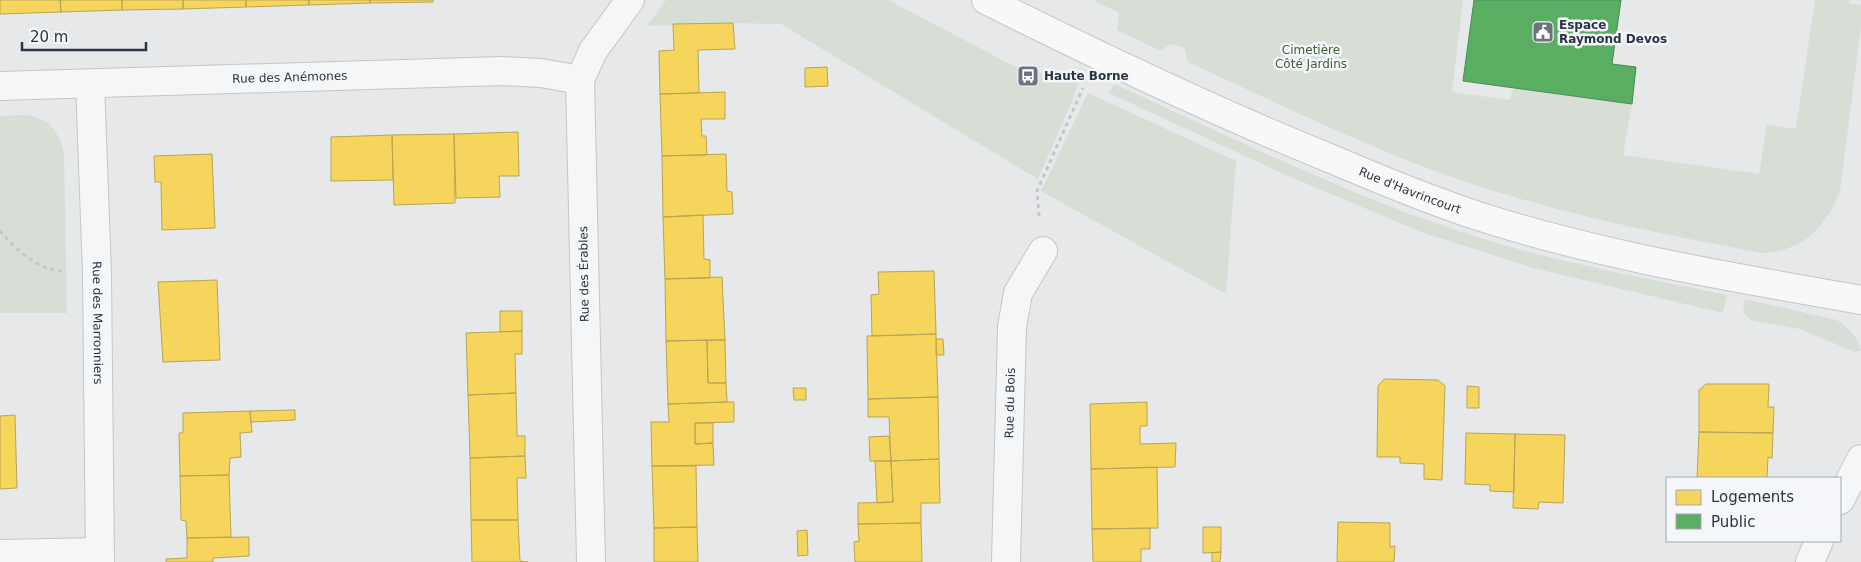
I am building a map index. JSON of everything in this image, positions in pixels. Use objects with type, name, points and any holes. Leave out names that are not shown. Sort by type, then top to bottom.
[{"type":"street","name":"Rue des Érables","points":[[591,562],[580,80],[593,51],[630,0]]},
{"type":"street","name":"Rue d'Havrincourt","points":[[986,0],[1102,58],[1271,134],[1476,216],[1624,255],[1740,279],[1861,300]]},
{"type":"street","name":"Rue des Anémones","points":[[0,86],[502,71],[541,73],[580,80]]},
{"type":"street","name":"Rue des Marronniers","points":[[90,84],[97,273],[100,557]]},
{"type":"street","name":"Rue du Bois","points":[[1006,562],[1012,327],[1018,293],[1042,251]]},
{"type":"street","points":[[1841,498],[1861,459]]},
{"type":"street","points":[[1810,562],[1819,542]]},
{"type":"street","points":[[0,554],[100,557]]},
{"type":"path","points":[[1042,251],[1037,190],[1082,89],[1102,58]]},
{"type":"path","points":[[0,231],[29,259],[49,270],[97,273]]},
{"type":"green space","points":[[666,0],[888,0],[1029,74],[1065,73],[1079,78],[1073,99],[1038,179],[781,24],[733,23],[647,26]]},
{"type":"green space","name":"Cimetière Côté Jardins","points":[[1093,0],[1463,0],[1452,92],[1510,100],[1513,88],[1632,104],[1623,155],[1759,174],[1767,125],[1796,129],[1815,0],[1849,0],[1849,3],[1861,5],[1861,27],[1840,191],[1828,216],[1811,235],[1790,248],[1763,253],[1560,210],[1455,178],[1377,148],[1188,62],[1184,47],[1170,44],[1161,51],[1117,30],[1119,13]]},
{"type":"green space","points":[[1114,84],[1295,167],[1433,222],[1480,238],[1541,255],[1603,270],[1727,295],[1723,313],[1533,268],[1421,232],[1284,174],[1109,93]]},
{"type":"green space","points":[[1088,93],[1236,161],[1226,294],[1041,191]]},
{"type":"green space","points":[[27,115],[42,120],[52,128],[59,139],[64,153],[67,313],[0,313],[0,116]]},
{"type":"green space","points":[[1745,299],[1837,320],[1852,333],[1858,341],[1861,351],[1855,352],[1800,329],[1753,321],[1745,315],[1743,309]]},
{"type":"building: Logements","points":[[0,0],[60,0],[61,12],[0,14]]},
{"type":"building: Logements","points":[[60,0],[122,0],[122,10],[61,12]]},
{"type":"building: Logements","points":[[122,0],[183,0],[183,9],[122,10]]},
{"type":"building: Logements","points":[[183,0],[246,0],[246,7],[183,9]]},
{"type":"building: Logements","points":[[246,0],[309,0],[309,5],[246,7]]},
{"type":"building: Logements","points":[[309,0],[370,0],[370,3],[309,5]]},
{"type":"building: Logements","points":[[370,0],[433,0],[433,2],[370,3]]},
{"type":"building: Logements","points":[[733,23],[735,49],[698,50],[699,93],[660,94],[659,51],[674,50],[673,24]]},
{"type":"building: Logements","points":[[827,67],[828,86],[805,87],[805,68]]},
{"type":"building: Logements","points":[[725,92],[725,119],[701,119],[702,136],[706,136],[707,155],[662,156],[660,94]]},
{"type":"building: Logements","points":[[518,132],[519,176],[499,176],[500,197],[456,198],[454,134]]},
{"type":"building: Logements","points":[[454,134],[455,203],[394,205],[392,135]]},
{"type":"building: Logements","points":[[392,135],[393,180],[331,181],[331,137]]},
{"type":"building: Logements","points":[[212,154],[215,228],[162,230],[161,182],[155,182],[154,156]]},
{"type":"building: Logements","points":[[726,154],[727,191],[732,192],[733,214],[663,217],[662,156]]},
{"type":"building: Logements","points":[[703,215],[704,259],[710,260],[710,278],[665,279],[663,217]]},
{"type":"building: Logements","points":[[934,271],[936,334],[872,336],[871,295],[879,294],[878,272]]},
{"type":"building: Logements","points":[[722,277],[725,340],[666,341],[665,279]]},
{"type":"building: Logements","points":[[217,280],[220,360],[163,362],[158,282]]},
{"type":"building: Logements","points":[[500,311],[522,311],[522,331],[500,332]]},
{"type":"building: Logements","points":[[522,331],[522,354],[515,354],[516,393],[468,395],[466,333]]},
{"type":"building: Logements","points":[[936,334],[938,397],[868,399],[867,336]]},
{"type":"building: Logements","points":[[936,339],[943,339],[944,355],[936,355]]},
{"type":"building: Logements","points":[[707,340],[725,340],[726,383],[708,383]]},
{"type":"building: Logements","points":[[707,340],[708,383],[726,383],[727,402],[668,404],[666,341]]},
{"type":"building: Logements","points":[[1384,379],[1438,380],[1445,386],[1442,480],[1424,479],[1424,464],[1400,463],[1400,457],[1377,457],[1378,386]]},
{"type":"building: Logements","points":[[1706,384],[1769,384],[1768,407],[1774,407],[1773,433],[1699,432],[1699,390]]},
{"type":"building: Logements","points":[[1467,386],[1479,387],[1479,408],[1467,408]]},
{"type":"building: Logements","points":[[793,388],[806,388],[806,400],[794,400]]},
{"type":"building: Logements","points":[[516,393],[517,436],[525,436],[525,456],[470,458],[468,395]]},
{"type":"building: Logements","points":[[938,397],[939,459],[891,461],[889,417],[868,417],[868,399]]},
{"type":"building: Logements","points":[[734,402],[734,422],[695,423],[695,444],[713,443],[714,465],[652,466],[651,422],[669,422],[668,404]]},
{"type":"building: Logements","points":[[1147,402],[1147,426],[1140,426],[1140,444],[1176,443],[1175,467],[1091,469],[1090,404]]},
{"type":"building: Logements","points":[[295,410],[295,420],[251,422],[250,411]]},
{"type":"building: Logements","points":[[250,411],[252,432],[240,433],[241,457],[230,458],[229,475],[180,476],[179,433],[183,433],[183,413]]},
{"type":"building: Logements","points":[[15,415],[17,488],[0,489],[0,416]]},
{"type":"building: Logements","points":[[695,423],[713,423],[713,443],[695,444]]},
{"type":"building: Logements","points":[[1699,432],[1773,433],[1772,458],[1768,457],[1767,477],[1697,477]]},
{"type":"building: Logements","points":[[1466,433],[1515,434],[1514,492],[1490,491],[1490,485],[1465,484]]},
{"type":"building: Logements","points":[[1515,434],[1565,435],[1563,503],[1539,502],[1538,509],[1513,508]]},
{"type":"building: Logements","points":[[889,436],[891,461],[870,461],[869,437]]},
{"type":"building: Logements","points":[[525,456],[526,478],[517,478],[518,520],[471,520],[470,458]]},
{"type":"building: Logements","points":[[939,459],[940,503],[921,503],[921,523],[858,524],[858,503],[893,502],[891,461]]},
{"type":"building: Logements","points":[[875,461],[891,461],[893,502],[877,503]]},
{"type":"building: Logements","points":[[652,466],[696,466],[697,527],[654,528]]},
{"type":"building: Logements","points":[[1157,467],[1158,528],[1092,529],[1091,469]]},
{"type":"building: Logements","points":[[229,475],[231,537],[187,538],[186,521],[181,520],[180,476]]},
{"type":"building: Logements","points":[[471,520],[518,520],[520,561],[528,562],[472,562]]},
{"type":"building: Logements","points":[[1338,522],[1390,523],[1390,547],[1395,546],[1394,562],[1337,562]]},
{"type":"building: Logements","points":[[921,523],[922,562],[855,562],[854,542],[859,541],[858,524]]},
{"type":"building: Logements","points":[[697,527],[698,562],[654,562],[654,528]]},
{"type":"building: Logements","points":[[1203,527],[1221,527],[1221,552],[1203,553]]},
{"type":"building: Logements","points":[[1150,528],[1150,549],[1141,549],[1141,562],[1093,562],[1092,529]]},
{"type":"building: Logements","points":[[807,530],[808,555],[798,556],[797,531]]},
{"type":"building: Logements","points":[[249,537],[249,556],[213,558],[213,562],[166,562],[166,559],[187,558],[187,538]]},
{"type":"building: Logements","points":[[1221,552],[1220,562],[1212,562],[1212,553]]},
{"type":"building: Public","name":"Espace Raymond Devos","points":[[1474,0],[1621,0],[1612,64],[1636,67],[1632,104],[1463,81]]},
{"type":"place","name":"Espace Raymond Devos","points":[[1543,32]]},
{"type":"place","name":"Haute Borne","points":[[1028,76]]}]
